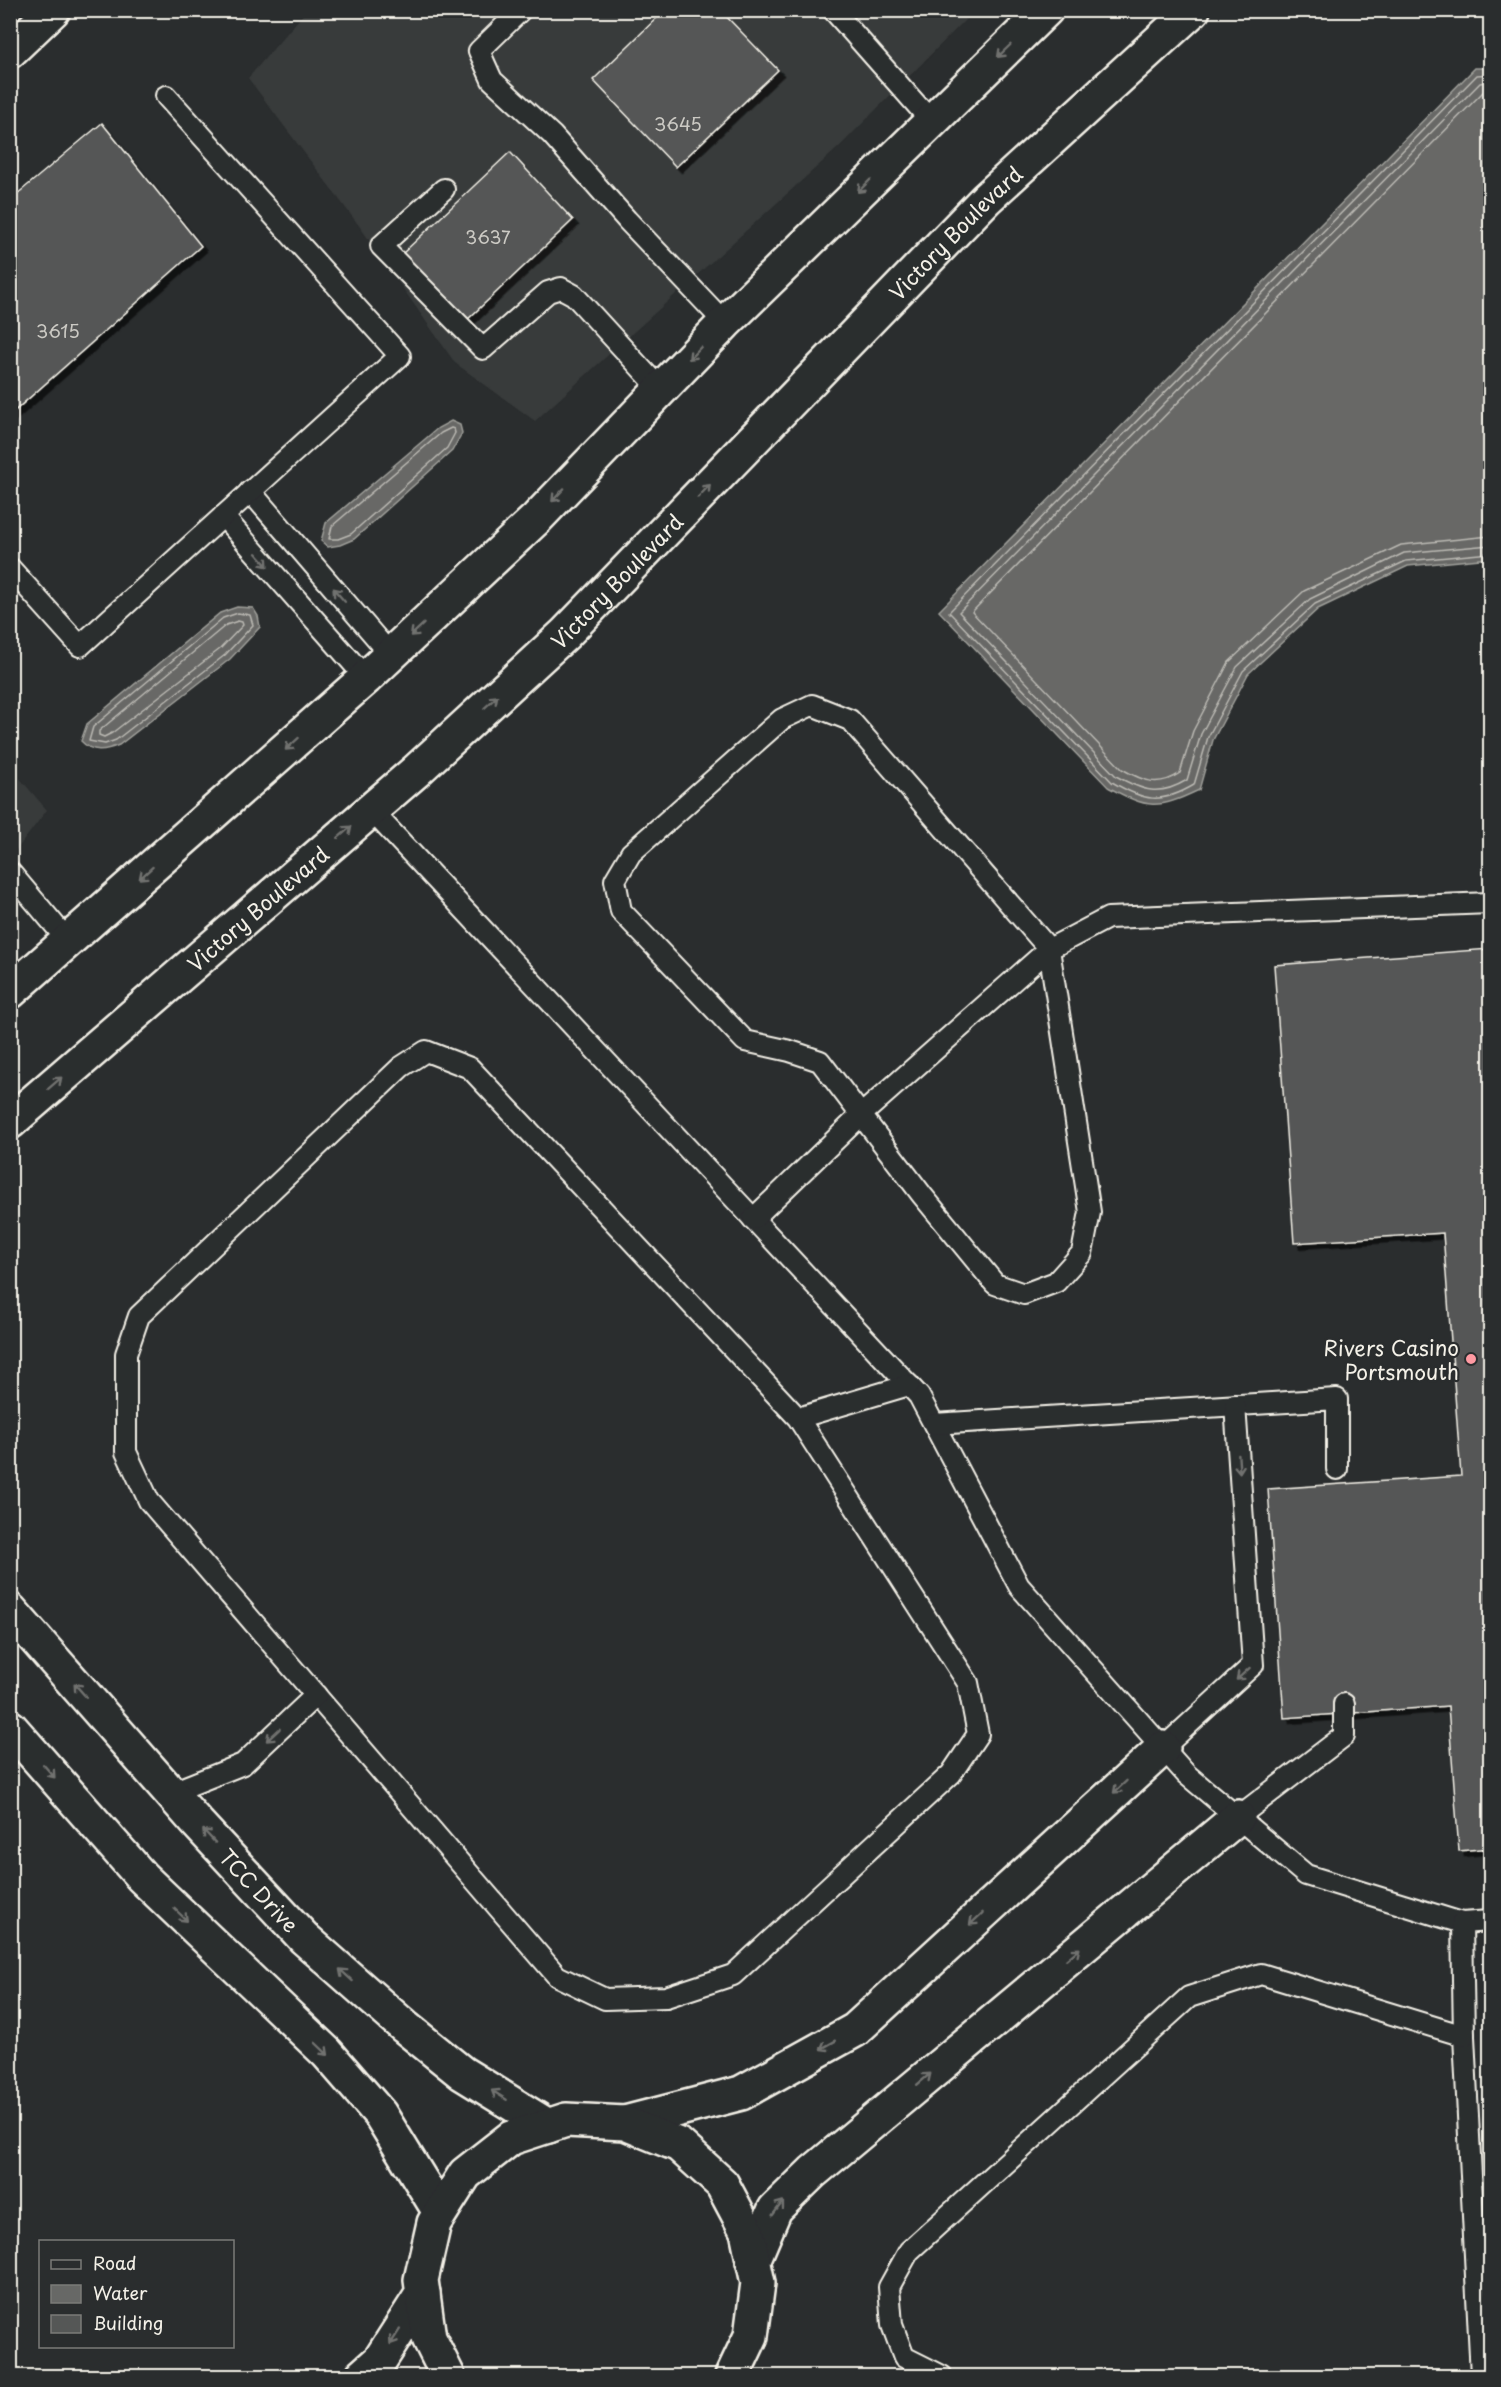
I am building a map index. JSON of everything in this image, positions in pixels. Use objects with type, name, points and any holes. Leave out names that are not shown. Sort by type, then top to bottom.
[{"type":"street","points":[[10,51],[53,10]]},
{"type":"street","points":[[10,992],[366,678],[537,518],[725,323],[1046,10]]},
{"type":"street","name":"Victory Boulevard","points":[[10,1122],[371,810],[566,634],[986,200],[1192,10]]},
{"type":"street","name":"TCC Drive","points":[[10,1610],[170,1793],[304,1938],[405,2027],[462,2073],[548,2126]]},
{"type":"street","points":[[10,1727],[142,1877],[327,2053],[380,2114],[440,2212]]},
{"type":"street","points":[[448,2376],[429,2338],[421,2280],[434,2223],[465,2174],[511,2138],[566,2120],[625,2123],[741,2093],[855,2030],[1163,1748]]},
{"type":"street","points":[[753,2261],[775,2210],[813,2172],[1238,1817]]},
{"type":"street","points":[[625,2123],[679,2145],[722,2184],[747,2231],[758,2283],[751,2336],[743,2368]]},
{"type":"street","points":[[362,2376],[380,2360],[423,2293]]},
{"type":"lane","points":[[521,10],[479,51],[492,80],[552,135],[627,220],[725,323]]},
{"type":"lane","points":[[833,10],[931,120]]},
{"type":"lane","points":[[10,568],[80,646],[400,356],[166,96]]},
{"type":"lane","points":[[444,189],[381,246],[483,350],[548,292],[561,288],[574,295],[661,390]]},
{"type":"lane","points":[[250,491],[391,655]]},
{"type":"lane","points":[[223,516],[366,678]]},
{"type":"lane","points":[[812,705],[850,720],[1049,949],[1090,1212],[1082,1253],[1056,1282],[1024,1294],[995,1284],[922,1195],[861,1115],[820,1061],[790,1051],[745,1041],[621,911],[615,880],[631,853],[782,719],[812,705]]},
{"type":"lane","points":[[371,810],[919,1396],[1019,1586],[1186,1774],[1306,1875],[1462,1923],[1491,1921]]},
{"type":"lane","points":[[10,872],[69,942]]},
{"type":"lane","points":[[753,1219],[861,1115],[1049,949],[1108,918],[1491,903]]},
{"type":"lane","points":[[426,1052],[470,1068],[798,1418],[968,1683],[978,1734],[951,1774],[733,1975],[666,1997],[605,1999],[557,1976],[149,1501],[126,1452],[126,1354],[139,1316],[401,1067],[426,1052]]},
{"type":"lane","points":[[798,1418],[909,1385]]},
{"type":"lane","points":[[934,1424],[1337,1399],[1337,1469]]},
{"type":"lane","points":[[1163,1748],[1253,1665],[1235,1405]]},
{"type":"lane","points":[[170,1793],[243,1764],[316,1695]]},
{"type":"lane","points":[[1238,1817],[1344,1736],[1344,1704]]},
{"type":"lane","points":[[1462,1923],[1464,2036],[1481,2376]]},
{"type":"lane","points":[[942,2376],[904,2357],[892,2325],[889,2288],[909,2251],[1189,1996],[1261,1974],[1464,2036]]},
{"type":"shaded area","points":[[306,11],[974,11],[839,147],[535,421],[455,363],[360,227],[248,78]]},
{"type":"shaded area","points":[[10,767],[47,810],[11,857],[10,857]]},
{"type":"water","points":[[1475,68],[1490,68],[1490,558],[1408,566],[1318,609],[1248,674],[1213,740],[1199,790],[1162,804],[1133,800],[1108,787],[939,611]]},
{"type":"water","points":[[451,421],[460,425],[462,433],[452,451],[354,539],[328,547],[321,541],[326,523],[438,428]]},
{"type":"water","points":[[237,607],[253,608],[258,616],[260,627],[230,659],[119,745],[99,750],[90,748],[81,741],[87,724],[220,613]]},
{"type":"building","points":[[665,10],[720,10],[778,70],[676,167],[593,80]]},
{"type":"building","points":[[102,123],[201,246],[10,415],[10,200]]},
{"type":"building","points":[[510,152],[573,220],[467,320],[403,253]]},
{"type":"building","name":"Rivers Casino Portsmouth","points":[[1490,949],[1490,1848],[1459,1851],[1448,1706],[1284,1718],[1268,1489],[1461,1476],[1443,1233],[1294,1243],[1274,965]]},
{"type":"place","name":"Rivers Casino Portsmouth","points":[[1471,1359]]}]
